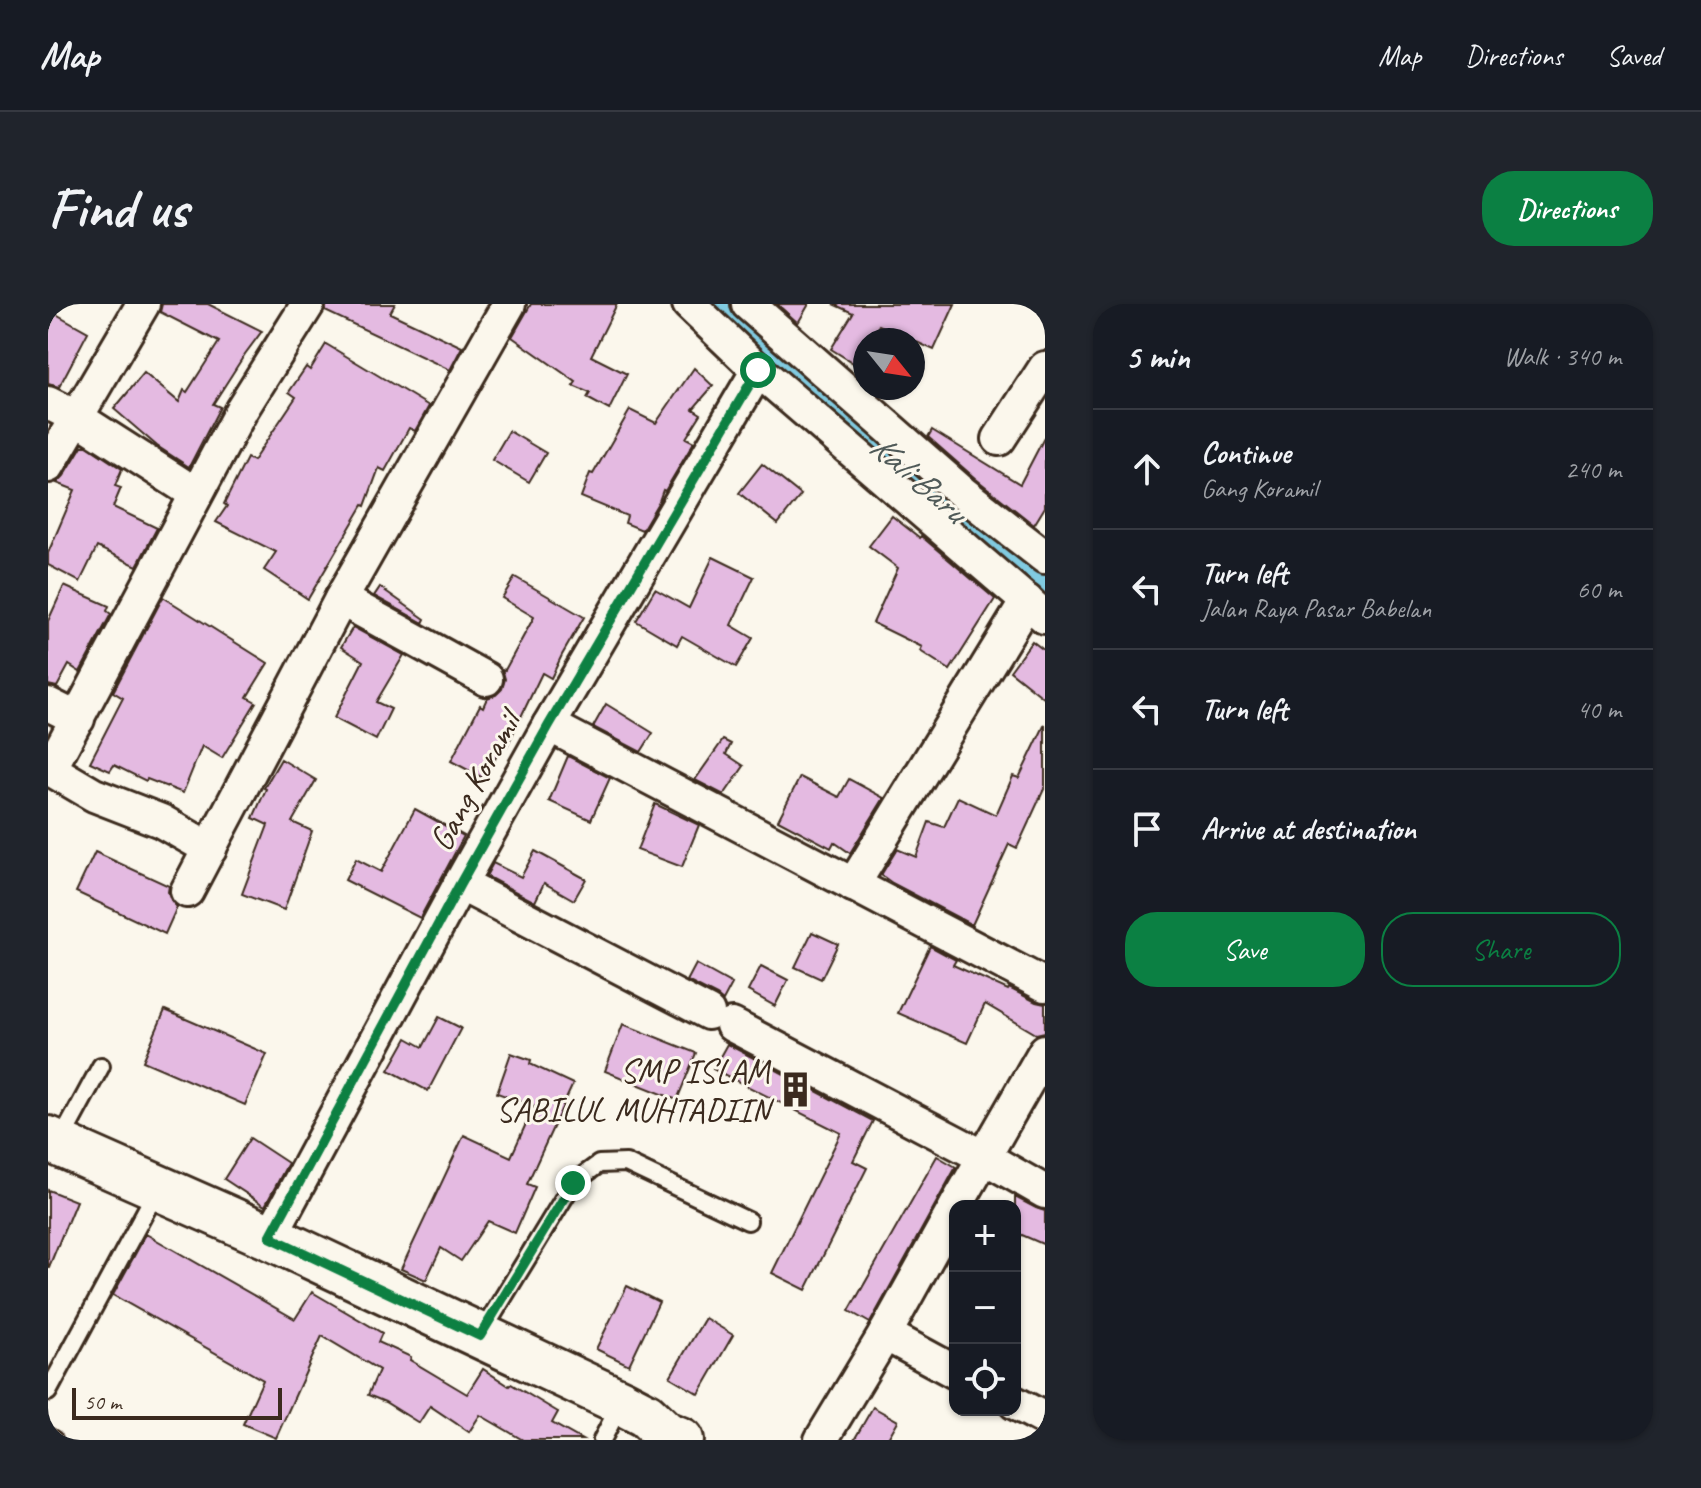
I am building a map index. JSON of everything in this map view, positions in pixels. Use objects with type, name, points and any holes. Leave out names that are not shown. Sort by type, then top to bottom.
[{"type":"main road","points":[[53,1142],[270,1237],[621,1402],[646,1415],[666,1434],[681,1440]]},
{"type":"street","points":[[48,466],[62,410],[143,304]]},
{"type":"street","points":[[210,849],[161,821],[94,795],[49,771],[242,409],[308,304]]},
{"type":"street","points":[[187,891],[341,599],[509,304]]},
{"type":"street","points":[[689,304],[758,370],[952,509],[1045,557]]},
{"type":"street","points":[[748,304],[952,509],[1036,609],[853,885]]},
{"type":"street","points":[[999,439],[1045,368]]},
{"type":"street","name":"Gang Koramil","points":[[270,1237],[549,725],[758,370]]},
{"type":"street","points":[[62,410],[196,494]]},
{"type":"street","points":[[341,599],[486,679]]},
{"type":"street","points":[[48,704],[78,719]]},
{"type":"street","points":[[549,725],[1045,985]]},
{"type":"street","points":[[460,884],[984,1157],[1045,1192]]},
{"type":"street","points":[[960,1200],[1045,1051]]},
{"type":"street","points":[[821,1440],[949,1220]]},
{"type":"street","points":[[885,1334],[949,1369]]},
{"type":"street","points":[[1021,1406],[1045,1419]]},
{"type":"lane","points":[[53,1142],[101,1066]]},
{"type":"lane","points":[[480,1336],[573,1183],[599,1164],[626,1163],[748,1221]]},
{"type":"lane","points":[[48,1392],[158,1189]]},
{"type":"lane","points":[[602,1440],[621,1402]]},
{"type":"lane","points":[[48,1437],[53,1440]]},
{"type":"building","points":[[162,304],[208,304],[262,331],[213,404],[220,407],[189,467],[157,446],[114,409],[144,373],[179,402],[184,390],[187,392],[219,342],[160,312]]},
{"type":"building","points":[[327,304],[395,304],[390,313],[462,347],[450,370],[325,311]]},
{"type":"building","points":[[531,304],[617,304],[591,356],[627,374],[609,410],[587,398],[590,393],[573,386],[576,382],[512,337]]},
{"type":"building","points":[[777,304],[809,304],[798,323]]},
{"type":"building","points":[[833,304],[955,304],[934,350],[925,346],[925,328],[886,328],[879,325],[877,328],[853,328],[853,363],[831,349],[853,313]]},
{"type":"building","points":[[56,314],[88,332],[59,387],[48,384],[48,329]]},
{"type":"building","points":[[326,344],[429,406],[415,431],[409,428],[385,471],[379,468],[365,506],[308,599],[264,570],[276,552],[216,522],[227,506],[224,504],[247,458],[253,461],[296,397],[289,392],[306,367],[310,370]]},
{"type":"building","points":[[694,368],[713,386],[693,409],[701,414],[686,438],[694,442],[642,530],[625,523],[627,516],[581,497],[590,473],[593,474],[630,410],[656,423]]},
{"type":"building","points":[[932,430],[1020,484],[1045,436],[1045,507],[1034,525],[928,437]]},
{"type":"building","points":[[509,431],[546,453],[529,482],[492,460]]},
{"type":"building","points":[[82,446],[87,446],[122,469],[115,486],[121,488],[113,507],[157,528],[137,566],[97,547],[80,582],[48,565],[48,553],[75,490],[57,483]]},
{"type":"building","points":[[762,464],[801,495],[778,524],[739,493]]},
{"type":"building","points":[[892,516],[921,536],[995,599],[950,670],[920,651],[922,647],[873,623],[898,568],[869,546]]},
{"type":"building","points":[[713,557],[754,577],[731,625],[753,638],[736,667],[682,636],[677,645],[636,621],[655,589],[689,608]]},
{"type":"building","points":[[515,577],[584,617],[551,678],[542,673],[507,746],[503,743],[485,779],[451,761],[480,705],[483,707],[487,698],[502,689],[505,679],[502,669],[505,670],[534,617],[502,598]]},
{"type":"building","points":[[64,586],[109,606],[107,611],[111,614],[80,672],[69,665],[57,687],[48,685],[48,621]]},
{"type":"building","points":[[380,587],[425,619],[423,623],[374,596]]},
{"type":"building","points":[[163,597],[268,663],[247,697],[256,702],[222,758],[202,746],[183,793],[146,781],[114,765],[110,771],[90,762],[123,698],[113,692]]},
{"type":"building","points":[[353,627],[404,655],[376,702],[391,709],[376,740],[334,718],[363,661],[341,647]]},
{"type":"building","points":[[1032,641],[1045,651],[1045,699],[1010,671]]},
{"type":"building","points":[[606,704],[653,733],[641,752],[593,727]]},
{"type":"building","points":[[1045,724],[1045,787],[1017,848],[1009,844],[972,925],[881,875],[897,849],[916,857],[929,822],[944,827],[958,797],[996,815],[1013,776],[1019,778]]},
{"type":"building","points":[[723,740],[731,744],[726,754],[744,766],[724,795],[695,780]]},
{"type":"building","points":[[568,756],[610,778],[591,820],[549,801]]},
{"type":"building","points":[[281,759],[316,780],[292,822],[312,831],[284,910],[242,894],[268,825],[253,818],[264,788]]},
{"type":"building","points":[[800,777],[839,797],[849,779],[884,798],[850,853],[834,842],[831,848],[778,820]]},
{"type":"building","points":[[655,804],[699,825],[682,867],[637,850]]},
{"type":"building","points":[[415,809],[464,836],[420,918],[345,880],[356,859],[381,872]]},
{"type":"building","points":[[535,851],[586,879],[574,900],[544,883],[535,902],[486,876],[493,863],[521,877]]},
{"type":"building","points":[[95,852],[169,886],[171,900],[177,907],[165,934],[76,892]]},
{"type":"building","points":[[812,932],[838,944],[821,979],[795,967]]},
{"type":"building","points":[[930,946],[956,960],[953,965],[1045,1004],[1045,1032],[1036,1034],[985,1004],[967,1043],[898,1013]]},
{"type":"building","points":[[696,964],[732,984],[723,1001],[687,981]]},
{"type":"building","points":[[761,966],[788,980],[775,1006],[748,991]]},
{"type":"building","points":[[165,1010],[267,1054],[245,1105],[143,1061]]},
{"type":"building","points":[[439,1017],[461,1028],[428,1091],[389,1070],[407,1038],[423,1047]]},
{"type":"building","points":[[623,1024],[696,1053],[677,1100],[605,1071]]},
{"type":"building","points":[[727,1044],[873,1121],[853,1161],[867,1168],[806,1290],[772,1273],[841,1133],[713,1069]]},
{"type":"building","points":[[511,1053],[531,1060],[530,1064],[573,1084],[527,1184],[535,1187],[515,1233],[488,1221],[461,1261],[441,1248],[426,1280],[401,1269],[464,1135],[511,1157],[534,1106],[497,1093]]},
{"type":"building","points":[[250,1138],[288,1163],[265,1206],[224,1179]]},
{"type":"building","points":[[937,1156],[956,1167],[870,1323],[849,1311]]},
{"type":"building","points":[[48,1190],[76,1201],[49,1267],[48,1267]]},
{"type":"building","points":[[1021,1200],[1045,1211],[1045,1245],[1021,1235]]},
{"type":"building","points":[[146,1234],[295,1319],[312,1292],[382,1333],[378,1342],[411,1357],[410,1360],[467,1394],[483,1369],[558,1412],[552,1423],[582,1440],[523,1440],[480,1415],[469,1432],[430,1406],[419,1423],[368,1395],[379,1370],[322,1336],[276,1438],[243,1424],[263,1380],[113,1295]]},
{"type":"building","points":[[627,1286],[659,1302],[629,1365],[596,1349]]},
{"type":"building","points":[[705,1318],[733,1335],[699,1394],[670,1377]]},
{"type":"building","points":[[873,1407],[898,1421],[887,1440],[854,1440]]},
{"type":"waterway","name":"Kali Baru","points":[[722,304],[1045,587]]},
{"type":"place","name":"SMP ISLAM SABILUL MUHTADIIN","points":[[796,1090]]},
{"type":"route","points":[[573,1183],[480,1336],[270,1237],[549,725],[758,370]]}]
